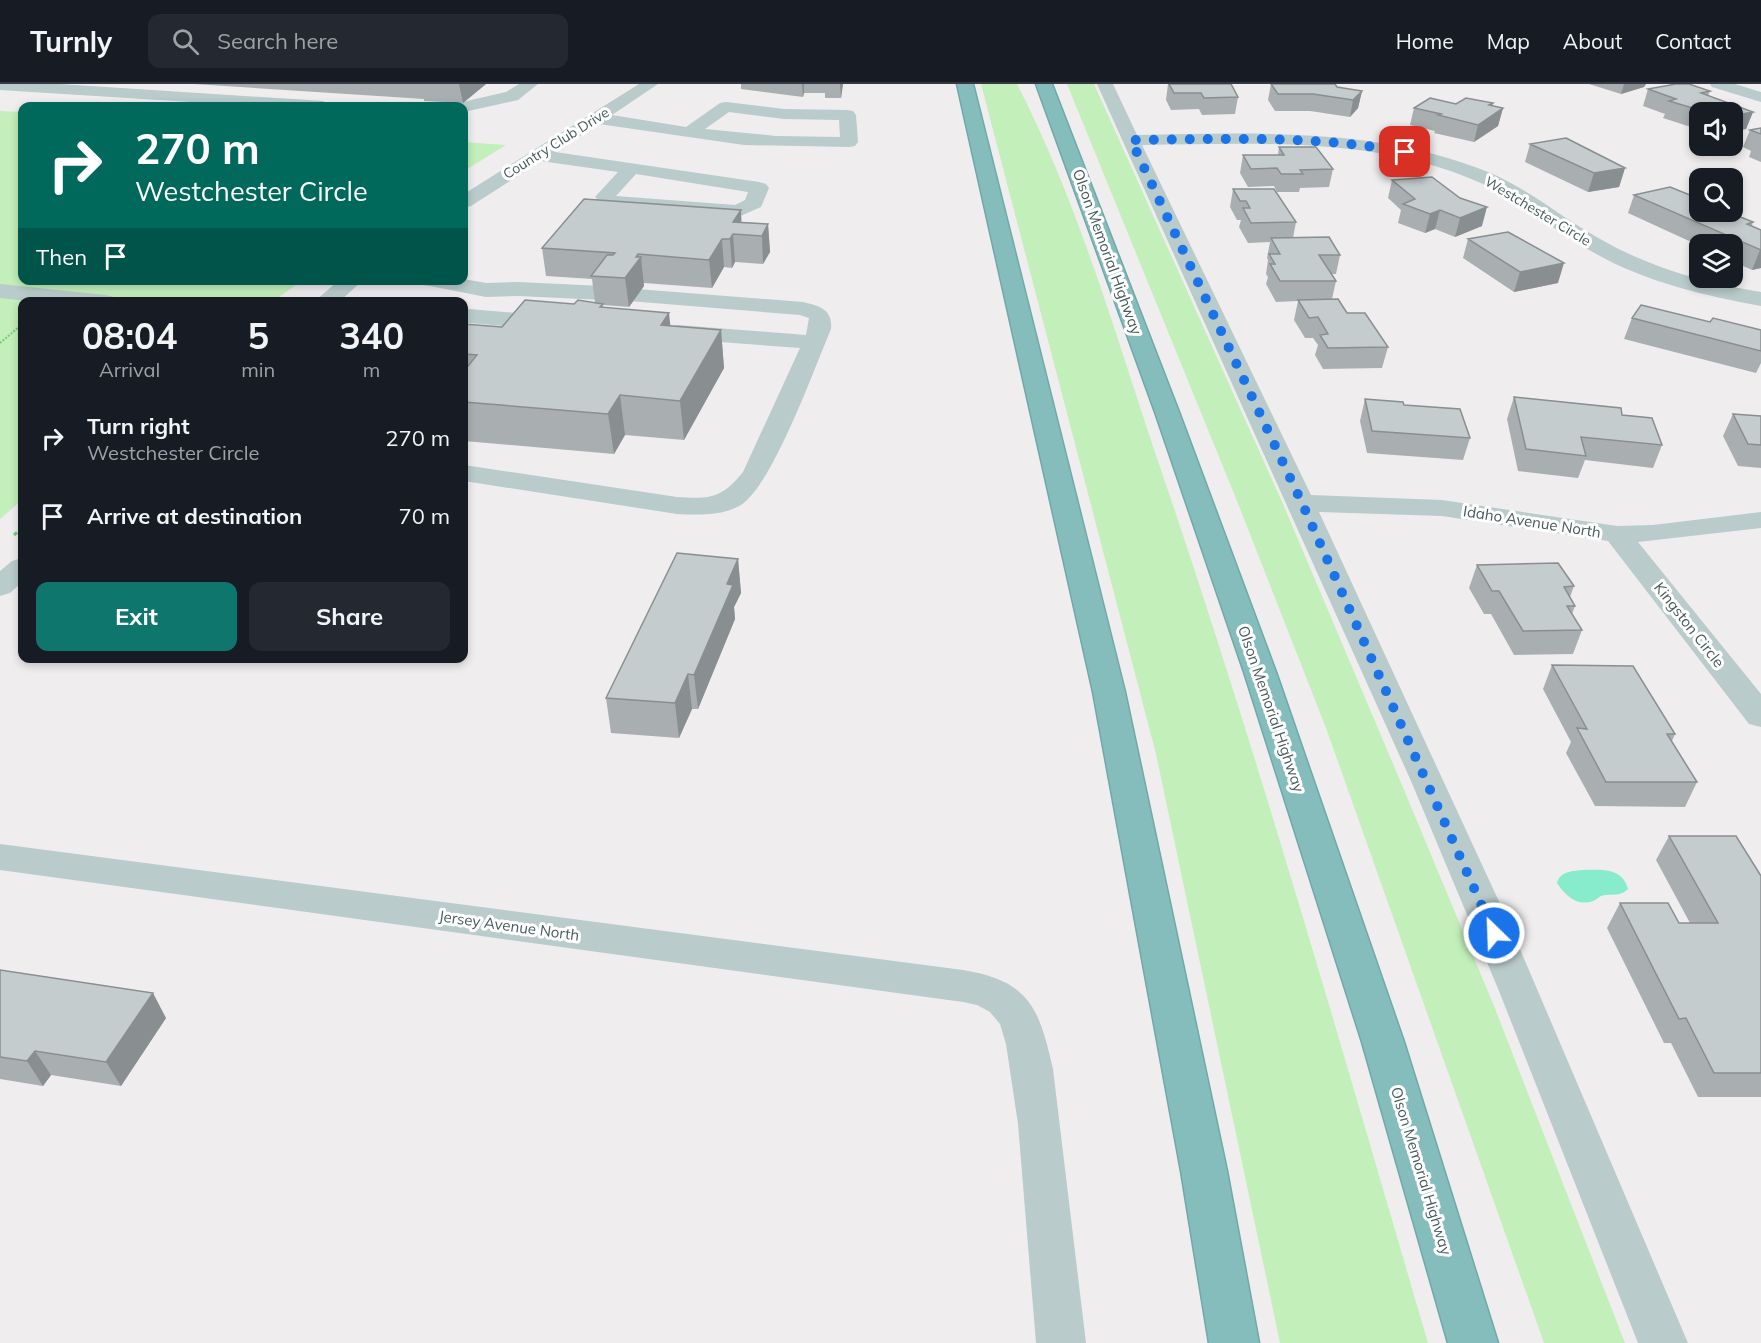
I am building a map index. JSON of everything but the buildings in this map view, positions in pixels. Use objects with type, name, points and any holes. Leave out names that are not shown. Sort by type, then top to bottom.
[{"type":"highway","points":[[965,84],[1109,692],[1200,1149],[1234,1343]]},
{"type":"highway","name":"Olson Memorial Highway","points":[[1044,84],[1167,412],[1260,672],[1383,1042],[1473,1343]]},
{"type":"street","points":[[0,84],[267,102]]},
{"type":"street","points":[[468,106],[512,96],[530,84]]},
{"type":"street","name":"Country Club Drive","points":[[468,199],[650,84]]},
{"type":"street","points":[[1105,84],[1302,503],[1429,783],[1531,1019],[1663,1343]]},
{"type":"street","points":[[1718,84],[1761,97]]},
{"type":"street","points":[[595,118],[765,141],[849,142],[847,115],[784,114],[726,107],[692,131]]},
{"type":"street","name":"Westchester Circle","points":[[1131,140],[1319,140],[1362,144],[1415,154],[1484,177],[1514,193],[1593,244],[1638,266],[1705,288],[1761,299]]},
{"type":"street","points":[[536,155],[632,168],[759,188],[754,203],[738,212],[613,203],[605,197],[632,168]]},
{"type":"street","points":[[331,297],[346,285]]},
{"type":"street","points":[[458,285],[486,290],[518,289],[603,293]]},
{"type":"street","points":[[468,327],[486,290]]},
{"type":"street","points":[[0,291],[58,297]]},
{"type":"street","points":[[468,473],[670,504],[701,506],[724,502],[742,492],[755,474],[820,328],[821,320],[818,314],[803,309],[637,296]]},
{"type":"street","points":[[468,329],[576,324]]},
{"type":"street","points":[[659,330],[813,342]]},
{"type":"street","name":"Idaho Avenue North","points":[[1302,503],[1442,508],[1617,534],[1653,533],[1761,520]]},
{"type":"street","name":"Kingston Circle","points":[[1617,534],[1761,716]]},
{"type":"street","points":[[0,587],[18,571]]},
{"type":"street","name":"Jersey Avenue North","points":[[0,857],[980,989],[999,997],[1012,1008],[1021,1025],[1037,1101],[1061,1343]]},
{"type":"path","points":[[0,344],[18,328]]},
{"type":"shaded area","points":[[981,84],[1017,84],[1078,223],[1231,682],[1428,1343],[1280,1343],[1156,754]]},
{"type":"shaded area","points":[[1067,84],[1094,84],[1283,504],[1494,1006],[1625,1343],[1544,1343],[1326,728],[1237,501]]},
{"type":"shaded area","points":[[0,111],[18,112],[18,285],[296,285],[279,297],[18,297],[18,503],[0,519]]},
{"type":"shaded area","points":[[468,142],[506,145],[468,169]]},
{"type":"shaded area","points":[[1582,870],[1603,870],[1616,873],[1628,889],[1620,894],[1601,896],[1593,901],[1582,902],[1572,899],[1557,883],[1558,879],[1563,874]]},
{"type":"route","points":[[1405,152],[1362,144],[1296,139],[1131,140],[1302,503],[1429,783],[1494,933]]}]
